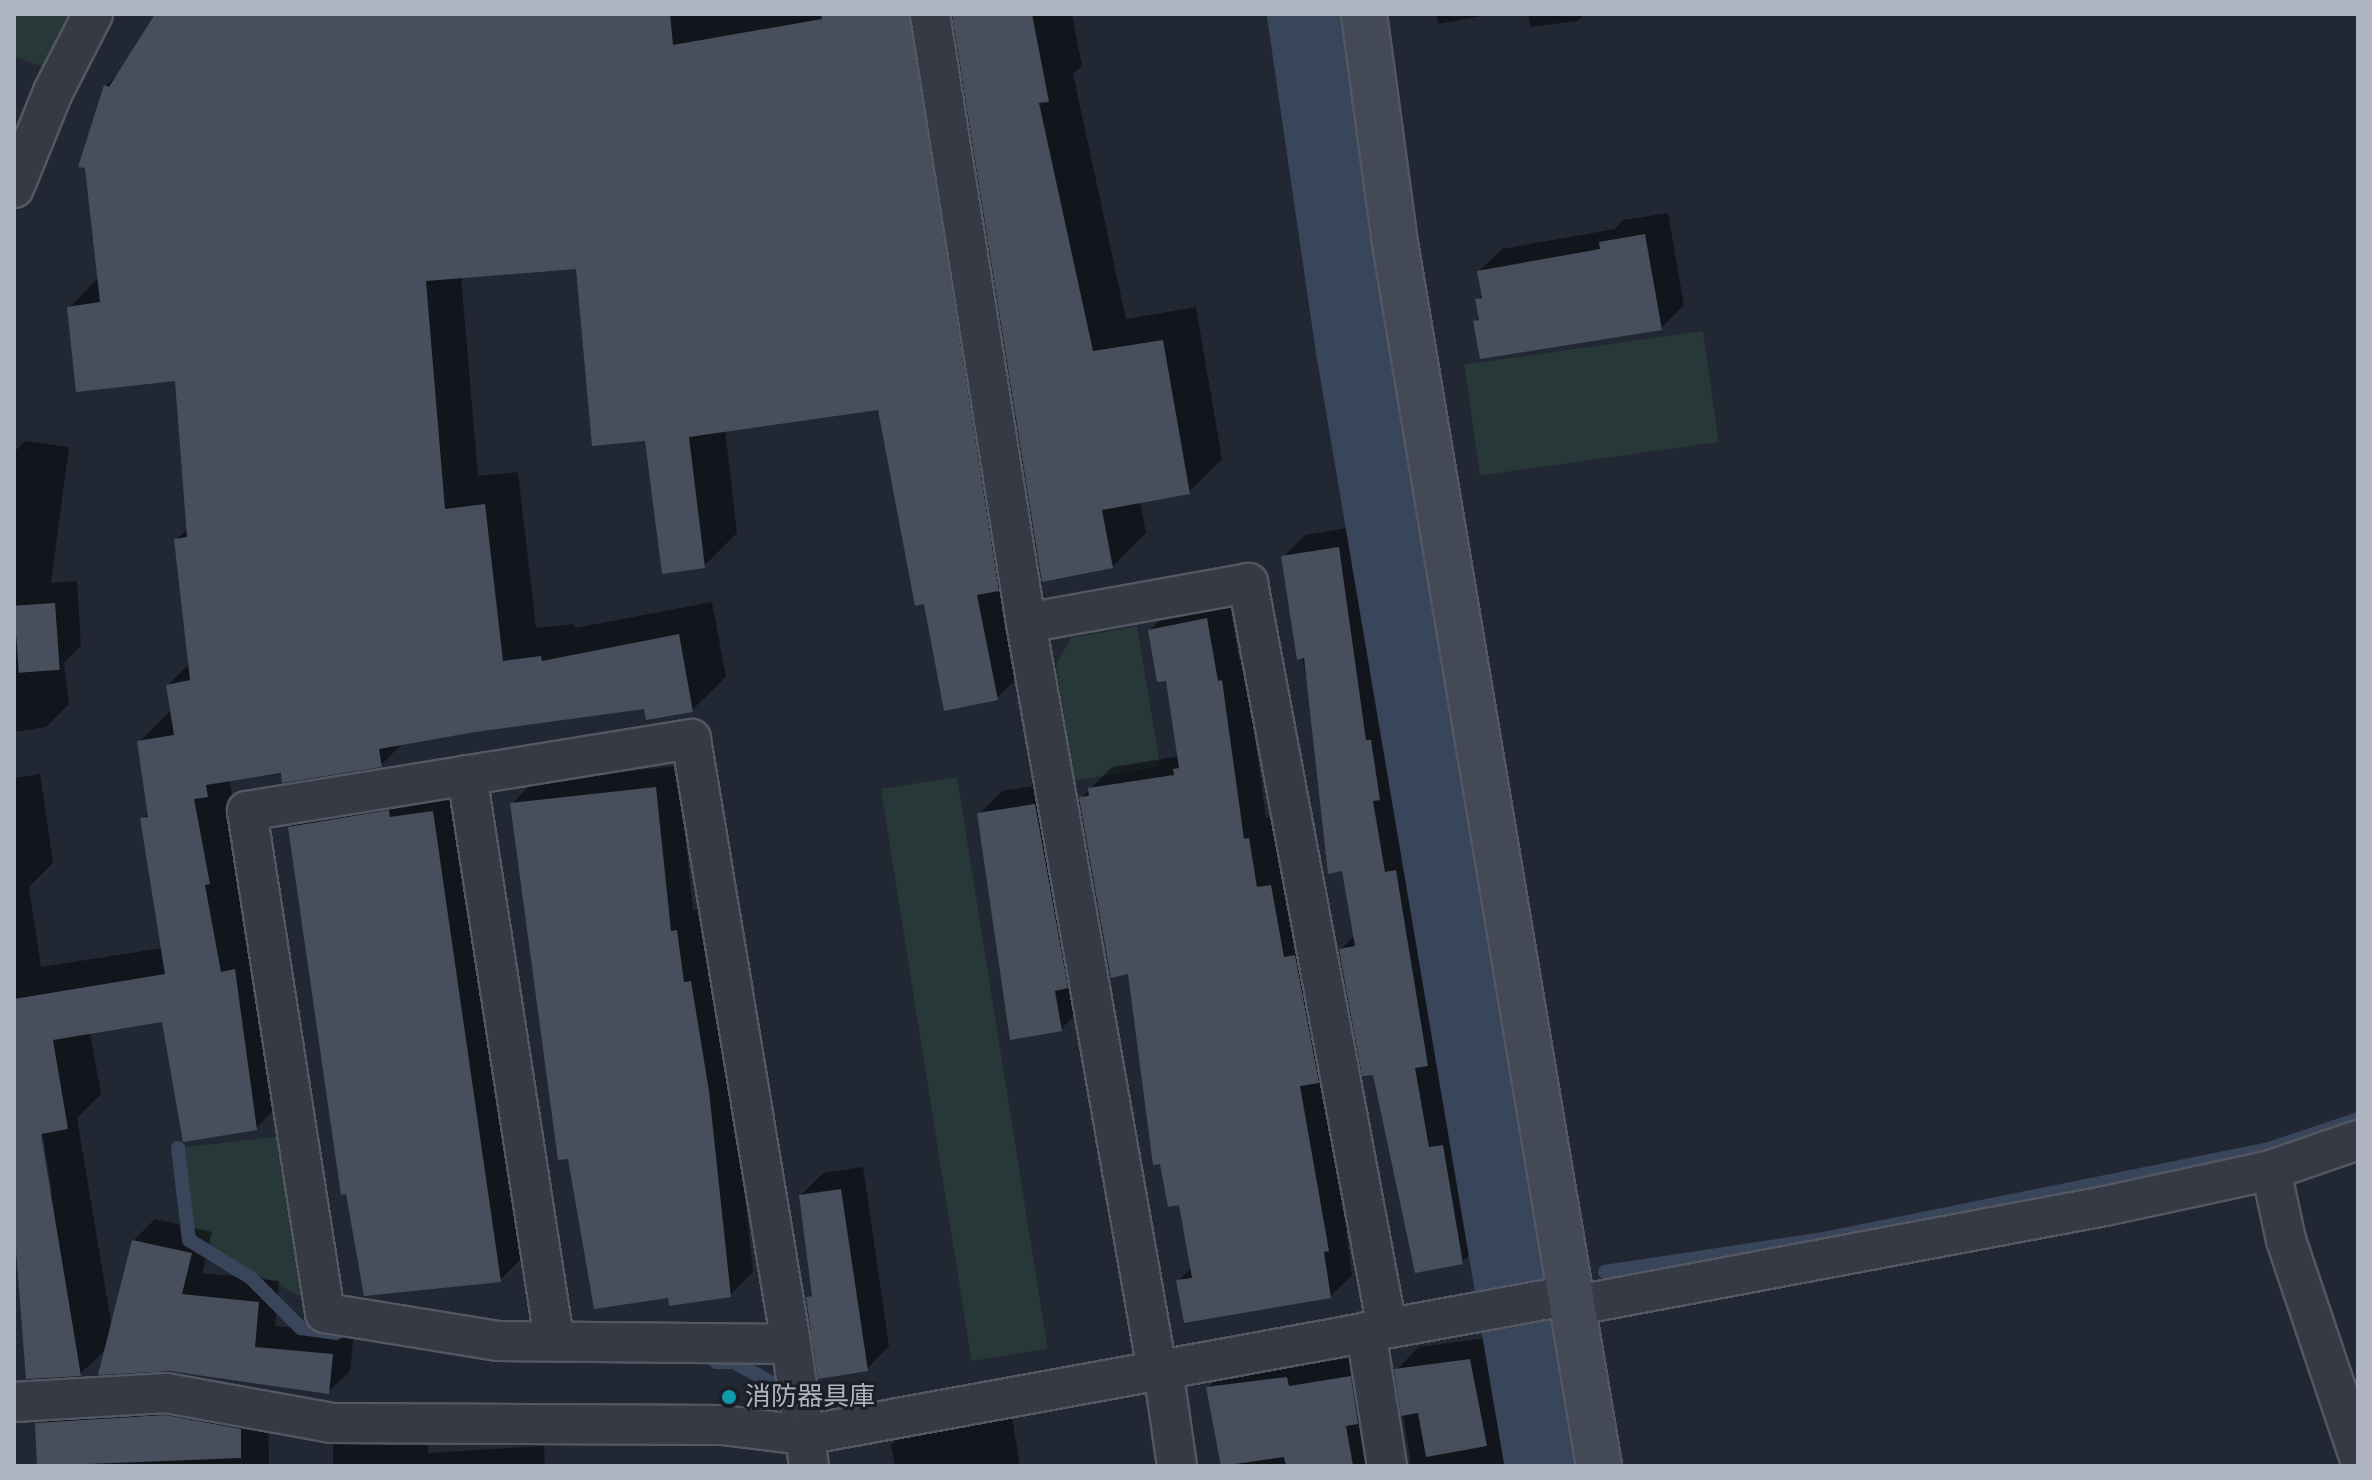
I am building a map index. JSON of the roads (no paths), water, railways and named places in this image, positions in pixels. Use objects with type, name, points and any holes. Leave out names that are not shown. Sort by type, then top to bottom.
[{"type":"street","points":[[14,188],[53,92],[93,14]]},
{"type":"street","points":[[930,14],[1026,623],[1177,1466]]},
{"type":"street","points":[[1364,14],[1402,283],[1563,1300],[1599,1466]]},
{"type":"street","points":[[1026,623],[1248,583],[1376,1330],[1387,1466]]},
{"type":"street","points":[[791,1344],[554,1339],[498,1341],[325,1313],[247,811],[691,739],[791,1344],[807,1450]]},
{"type":"street","points":[[467,775],[554,1339]]},
{"type":"street","points":[[14,1402],[166,1393],[332,1423],[722,1425],[807,1450],[1160,1369],[1482,1310],[1563,1300],[2105,1206],[2271,1170],[2358,1140]]},
{"type":"street","points":[[2271,1170],[2286,1240],[2358,1454]]},
{"type":"waterway","points":[[1309,14],[1359,355],[1547,1466]]},
{"type":"waterway","points":[[1605,1272],[1823,1239],[2266,1150],[2358,1119]]},
{"type":"waterway","points":[[178,1148],[189,1240],[251,1278],[301,1328],[337,1333]]},
{"type":"waterway","points":[[716,1362],[734,1362],[772,1383]]},
{"type":"place","name":"消防器具庫","points":[[729,1397]]}]
